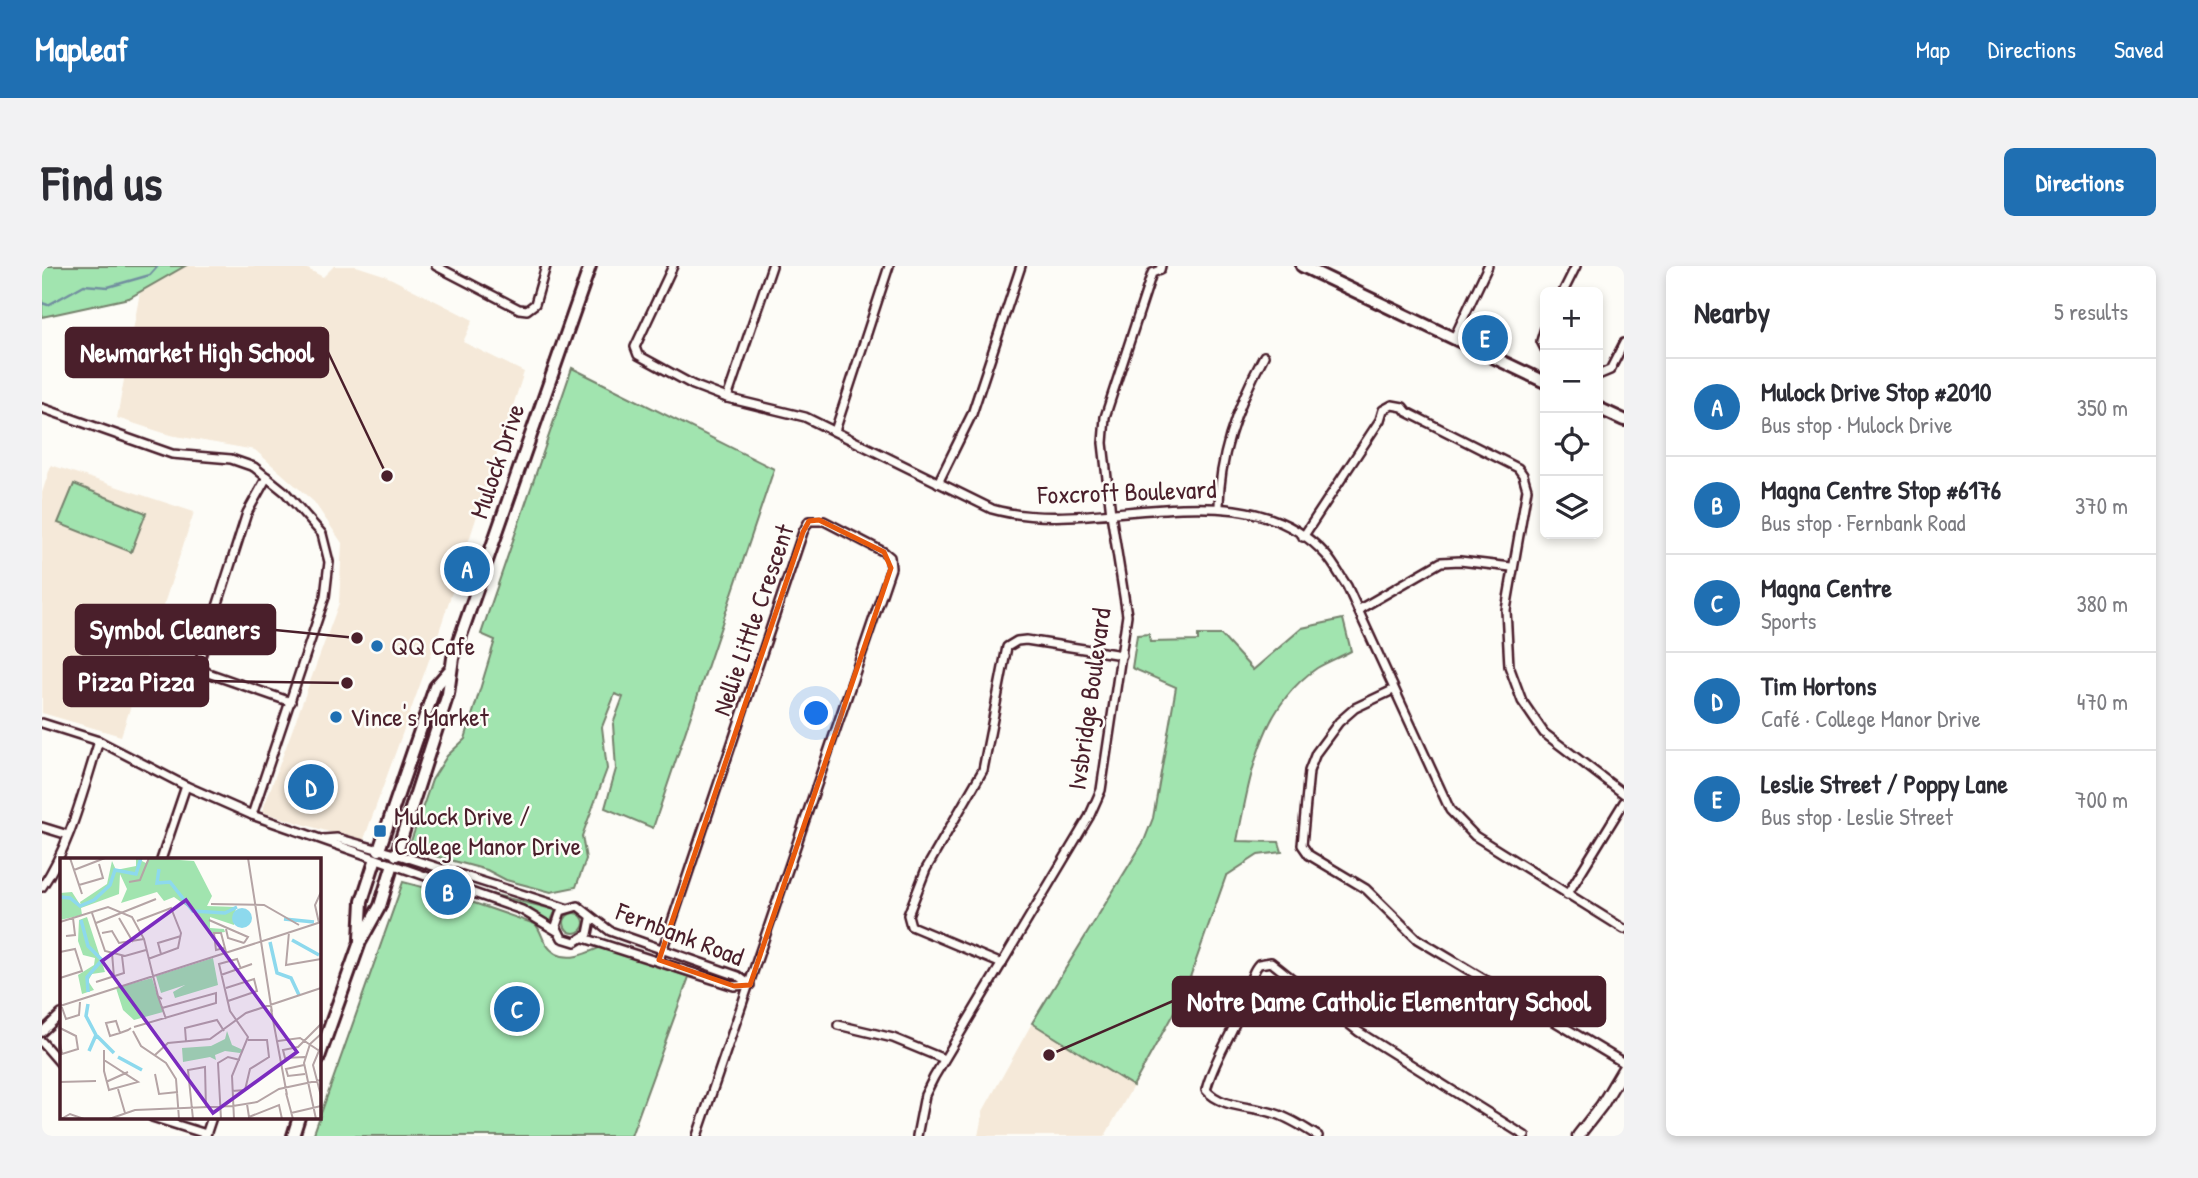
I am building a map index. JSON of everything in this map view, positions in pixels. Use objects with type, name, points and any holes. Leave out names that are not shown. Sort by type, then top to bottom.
[{"type":"main road","name":"Mulock Drive","points":[[396,855],[448,694],[449,671],[590,266]]},
{"type":"main road","points":[[1302,266],[1540,380]]},
{"type":"main road","points":[[1603,410],[1624,421]]},
{"type":"main road","name":"Mulock Drive","points":[[360,942],[362,901],[377,855],[435,687],[449,671]]},
{"type":"main road","name":"Mulock Drive","points":[[320,1054],[360,942],[380,906],[392,867]]},
{"type":"main road","points":[[293,1136],[299,1118]]},
{"type":"street","points":[[436,266],[519,309],[527,310],[535,304],[547,266]]},
{"type":"street","name":"Foxcroft Boulevard","points":[[673,266],[635,347],[638,355],[693,386],[727,398],[792,412],[992,509],[1016,516],[1054,518],[1219,506],[1280,522],[1303,537],[1325,555],[1358,610],[1439,789],[1462,825],[1567,895],[1624,929]]},
{"type":"street","points":[[727,398],[772,266]]},
{"type":"street","points":[[835,431],[889,266]]},
{"type":"street","points":[[938,483],[972,414],[1021,266]]},
{"type":"street","name":"Ivsbridge Boulevard","points":[[917,1136],[925,1095],[944,1059],[1095,808],[1106,763],[1127,615],[1103,443],[1105,417],[1151,270],[1160,270],[1161,266]]},
{"type":"street","points":[[1454,338],[1488,266]]},
{"type":"street","points":[[1566,287],[1576,266]]},
{"type":"street","points":[[1603,373],[1610,370],[1624,343]]},
{"type":"street","points":[[1219,506],[1223,461],[1233,427],[1248,385],[1264,356]]},
{"type":"street","points":[[1303,537],[1380,420],[1383,410],[1398,405],[1518,468],[1523,475],[1526,497],[1511,568],[1506,610],[1507,651],[1522,701],[1531,717],[1557,745],[1624,794]]},
{"type":"street","points":[[42,408],[172,454],[243,462],[267,477],[306,514],[322,534],[329,562],[325,597],[252,815]]},
{"type":"street","points":[[267,477],[247,513],[198,666],[208,673],[291,702]]},
{"type":"street","name":"Nellie Little Crescent","points":[[659,960],[803,532],[809,521],[824,521],[884,552],[890,557],[891,568],[697,1136]]},
{"type":"street","points":[[1358,610],[1441,562],[1460,561],[1511,568]]},
{"type":"street","points":[[1002,964],[912,926],[908,915],[926,869],[983,770],[1007,647],[1017,641],[1026,640],[1122,655]]},
{"type":"street","points":[[1393,690],[1355,708],[1339,722],[1316,753],[1309,771],[1302,845],[1308,855],[1366,889],[1417,939],[1624,1063]]},
{"type":"street","points":[[42,723],[99,741],[186,786],[252,815],[323,839],[337,838],[377,855],[392,867],[522,910],[570,942],[584,938],[591,930],[591,919],[582,908],[565,908],[396,855],[377,855]]},
{"type":"street","points":[[42,887],[68,835],[99,741]]},
{"type":"street","points":[[161,858],[186,786]]},
{"type":"street","points":[[1567,895],[1624,802]]},
{"type":"street","points":[[42,827],[68,835]]},
{"type":"street","name":"Mulock Drive","points":[[392,867],[396,855]]},
{"type":"street","points":[[557,931],[556,920],[565,908]]},
{"type":"street","name":"Fernbank Road","points":[[591,919],[610,932],[738,976],[750,985]]},
{"type":"street","name":"Fernbank Road","points":[[584,938],[734,986],[750,985]]},
{"type":"street","points":[[1318,1136],[1275,1113],[1212,1097],[1206,1090],[1213,1069],[1233,1033],[1253,973],[1259,964],[1271,962],[1359,1032],[1525,1136]]},
{"type":"street","points":[[42,1031],[60,1015]]},
{"type":"street","points":[[838,1025],[873,1032],[944,1059]]},
{"type":"street","points":[[42,1042],[60,1063]]},
{"type":"street","points":[[1578,1136],[1602,1105],[1624,1068]]},
{"type":"street","points":[[155,1118],[206,1135],[212,1118]]},
{"type":"highlighted area","points":[[819,520],[884,552],[891,568],[750,985],[734,986],[659,960],[803,532],[809,521]]},
{"type":"shaded area","points":[[185,266],[302,266],[323,277],[334,266],[356,266],[384,275],[473,320],[463,342],[524,372],[437,638],[363,842],[262,812],[339,603],[342,543],[314,502],[255,450],[170,435],[117,418],[140,292]]},
{"type":"shaded area","points":[[51,465],[194,512],[121,736],[42,713],[42,493]]},
{"type":"shaded area","points":[[1032,1023],[1133,1086],[1105,1136],[978,1136],[983,1111]]},
{"type":"green space","points":[[42,266],[185,266],[129,298],[42,317]]},
{"type":"green space","points":[[572,368],[774,469],[653,828],[605,808],[616,769],[613,724],[623,697],[615,694],[602,727],[607,769],[582,836],[586,859],[576,887],[551,892],[506,880],[487,870],[428,854],[410,844],[432,780],[447,756],[465,739],[495,640],[481,634]]},
{"type":"green space","points":[[74,484],[146,513],[131,552],[58,523]]},
{"type":"green space","points":[[1343,619],[1351,651],[1317,668],[1297,684],[1270,724],[1253,769],[1237,841],[1279,842],[1282,852],[1258,855],[1226,876],[1184,994],[1133,1086],[1032,1023],[1144,841],[1153,818],[1176,687],[1132,668],[1137,635],[1149,634],[1150,642],[1198,641],[1198,635],[1221,635],[1253,670],[1302,628]]},
{"type":"green space","points":[[403,882],[445,893],[535,924],[546,944],[559,955],[573,957],[603,946],[689,977],[631,1136],[313,1136]]},
{"type":"green space","points":[[479,891],[556,910],[550,923],[532,911]]},
{"type":"green space","points":[[574,913],[581,916],[584,923],[581,930],[574,933],[567,930],[564,923],[567,916]]},
{"type":"waterway","points":[[42,303],[48,305],[84,285],[108,287],[150,275],[158,266]]},
{"type":"place","name":"Leslie Street / Poppy Lane","points":[[1485,338]]},
{"type":"place","name":"Newmarket High School","points":[[387,476]]},
{"type":"place","name":"Mulock Drive Stop #2010","points":[[467,569]]},
{"type":"place","name":"Symbol Cleaners","points":[[357,638]]},
{"type":"place","name":"QQ Cafe","points":[[377,646]]},
{"type":"place","name":"Pizza Pizza","points":[[347,683]]},
{"type":"place","name":"Vince's Market","points":[[336,717]]},
{"type":"place","name":"Tim Hortons","points":[[311,787]]},
{"type":"place","name":"Mulock Drive / College Manor Drive","points":[[380,831]]},
{"type":"place","name":"Magna Centre Stop #6176","points":[[448,892]]},
{"type":"place","name":"Magna Centre","points":[[517,1009]]},
{"type":"place","name":"Notre Dame Catholic Elementary School","points":[[1049,1055]]}]
